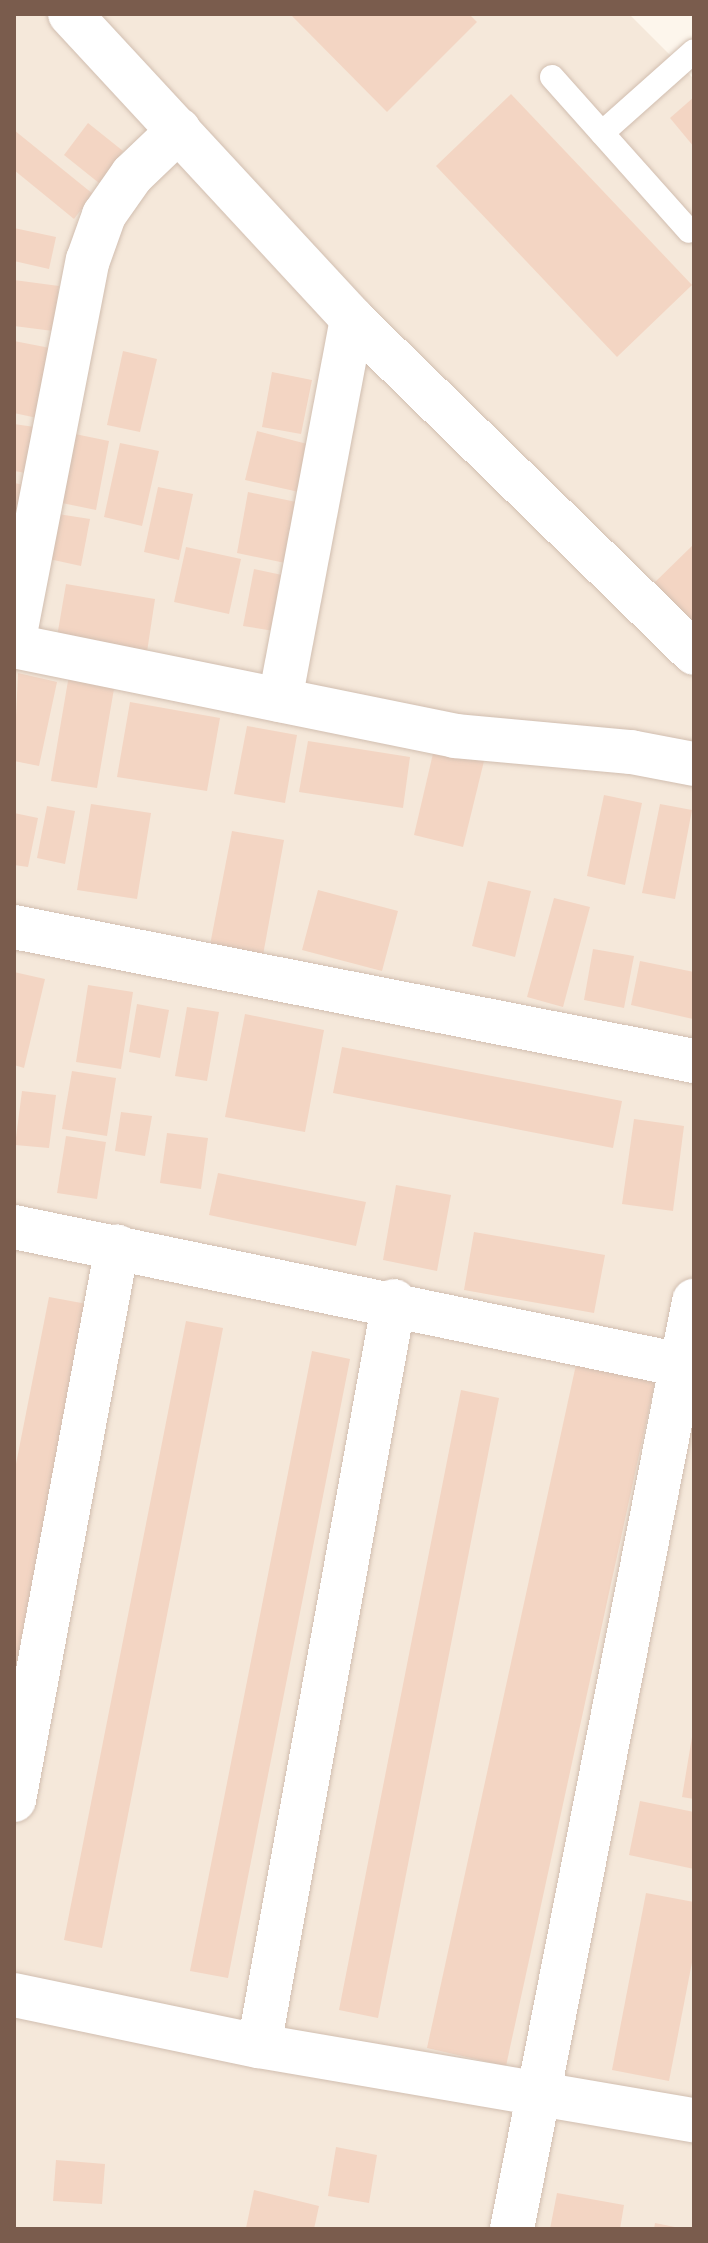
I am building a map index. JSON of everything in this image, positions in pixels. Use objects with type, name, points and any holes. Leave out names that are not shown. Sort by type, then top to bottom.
[{"type":"street","points":[[70,14],[352,319],[694,653]]},
{"type":"street","points":[[14,639],[88,260],[104,215],[132,175],[179,130]]},
{"type":"street","points":[[280,700],[352,319]]},
{"type":"street","points":[[14,646],[455,736],[631,752],[694,764]]},
{"type":"street","points":[[14,927],[694,1061]]},
{"type":"street","points":[[14,1227],[394,1301],[681,1365]]},
{"type":"street","points":[[14,1800],[117,1247]]},
{"type":"street","points":[[259,2046],[394,1301]]},
{"type":"street","points":[[512,2229],[694,1301]]},
{"type":"street","points":[[14,1995],[259,2046],[541,2091],[694,2120]]},
{"type":"lane","points":[[602,133],[694,51]]},
{"type":"lane","points":[[552,77],[689,231]]},
{"type":"shaded area","points":[[14,14],[629,14],[694,79],[694,2229],[14,2229]]},
{"type":"building","points":[[290,14],[469,14],[477,22],[387,112]]},
{"type":"building","points":[[511,94],[692,285],[617,357],[436,166]]},
{"type":"building","points":[[694,97],[694,147],[670,118]]},
{"type":"building","points":[[88,123],[123,151],[99,183],[64,155]]},
{"type":"building","points":[[14,130],[93,194],[74,219],[14,170]]},
{"type":"building","points":[[14,228],[56,237],[49,269],[14,261]]},
{"type":"building","points":[[14,280],[59,286],[53,331],[14,326]]},
{"type":"building","points":[[14,341],[50,348],[37,418],[14,413]]},
{"type":"building","points":[[123,351],[157,359],[140,432],[107,425]]},
{"type":"building","points":[[272,372],[312,380],[301,434],[262,427]]},
{"type":"building","points":[[14,424],[48,429],[39,475],[14,471]]},
{"type":"building","points":[[257,431],[311,445],[299,492],[245,480]]},
{"type":"building","points":[[75,434],[109,441],[96,510],[62,503]]},
{"type":"building","points":[[120,443],[159,451],[142,526],[104,517]]},
{"type":"building","points":[[14,483],[35,487],[14,537]]},
{"type":"building","points":[[158,487],[193,494],[179,560],[144,552]]},
{"type":"building","points":[[248,492],[306,504],[295,565],[237,553]]},
{"type":"building","points":[[58,514],[90,519],[81,566],[49,559]]},
{"type":"building","points":[[694,544],[694,633],[650,587]]},
{"type":"building","points":[[186,547],[241,559],[229,614],[174,602]]},
{"type":"building","points":[[254,569],[296,578],[286,633],[243,626]]},
{"type":"building","points":[[66,584],[155,599],[147,652],[57,637]]},
{"type":"building","points":[[18,673],[57,682],[39,766],[14,761]]},
{"type":"building","points":[[69,675],[115,683],[97,788],[51,781]]},
{"type":"building","points":[[130,702],[220,718],[207,791],[117,777]]},
{"type":"building","points":[[247,726],[297,735],[285,803],[234,794]]},
{"type":"building","points":[[308,741],[410,757],[403,808],[299,792]]},
{"type":"building","points":[[435,745],[485,757],[463,847],[414,835]]},
{"type":"building","points":[[604,795],[642,803],[625,885],[587,876]]},
{"type":"building","points":[[91,804],[151,813],[137,899],[77,890]]},
{"type":"building","points":[[660,804],[692,810],[675,899],[642,893]]},
{"type":"building","points":[[47,806],[75,811],[65,864],[37,858]]},
{"type":"building","points":[[14,813],[38,818],[28,867],[14,865]]},
{"type":"building","points":[[232,831],[284,840],[263,955],[210,945]]},
{"type":"building","points":[[488,881],[531,891],[515,957],[472,946]]},
{"type":"building","points":[[318,890],[398,911],[382,971],[302,950]]},
{"type":"building","points":[[554,898],[590,907],[563,1007],[527,997]]},
{"type":"building","points":[[593,949],[634,956],[624,1008],[584,1000]]},
{"type":"building","points":[[640,961],[694,972],[693,1019],[631,1005]]},
{"type":"building","points":[[14,972],[45,979],[24,1068],[14,1065]]},
{"type":"building","points":[[88,985],[133,992],[121,1069],[76,1062]]},
{"type":"building","points":[[137,1004],[169,1010],[160,1058],[129,1052]]},
{"type":"building","points":[[187,1007],[219,1012],[207,1081],[175,1076]]},
{"type":"building","points":[[245,1014],[324,1030],[305,1132],[225,1117]]},
{"type":"building","points":[[342,1047],[622,1101],[613,1148],[333,1093]]},
{"type":"building","points":[[72,1071],[116,1078],[107,1136],[62,1129]]},
{"type":"building","points":[[22,1091],[56,1095],[49,1148],[15,1145]]},
{"type":"building","points":[[121,1112],[152,1116],[145,1156],[115,1151]]},
{"type":"building","points":[[634,1119],[684,1126],[673,1211],[622,1204]]},
{"type":"building","points":[[167,1133],[208,1138],[201,1189],[160,1183]]},
{"type":"building","points":[[66,1136],[106,1142],[97,1199],[57,1193]]},
{"type":"building","points":[[218,1173],[366,1202],[356,1246],[209,1215]]},
{"type":"building","points":[[396,1185],[451,1195],[437,1271],[383,1260]]},
{"type":"building","points":[[474,1232],[605,1255],[594,1313],[464,1290]]},
{"type":"building","points":[[49,1297],[87,1304],[15,1670],[14,1474]]},
{"type":"building","points":[[186,1321],[223,1328],[102,1948],[64,1940]]},
{"type":"building","points":[[312,1351],[350,1359],[228,1978],[190,1971]]},
{"type":"building","points":[[577,1360],[656,1377],[506,2066],[427,2048]]},
{"type":"building","points":[[461,1390],[499,1398],[378,2018],[339,2010]]},
{"type":"building","points":[[694,1737],[694,1799],[682,1797]]},
{"type":"building","points":[[640,1801],[694,1812],[694,1869],[629,1855]]},
{"type":"building","points":[[646,1893],[694,1902],[694,1952],[669,2081],[612,2070]]},
{"type":"building","points":[[336,2147],[377,2155],[369,2203],[328,2196]]},
{"type":"building","points":[[56,2160],[105,2164],[102,2204],[53,2201]]},
{"type":"building","points":[[254,2190],[319,2206],[314,2229],[246,2228]]},
{"type":"building","points":[[557,2193],[624,2205],[620,2229],[550,2229]]},
{"type":"building","points":[[655,2223],[680,2228],[680,2229],[654,2229]]}]
